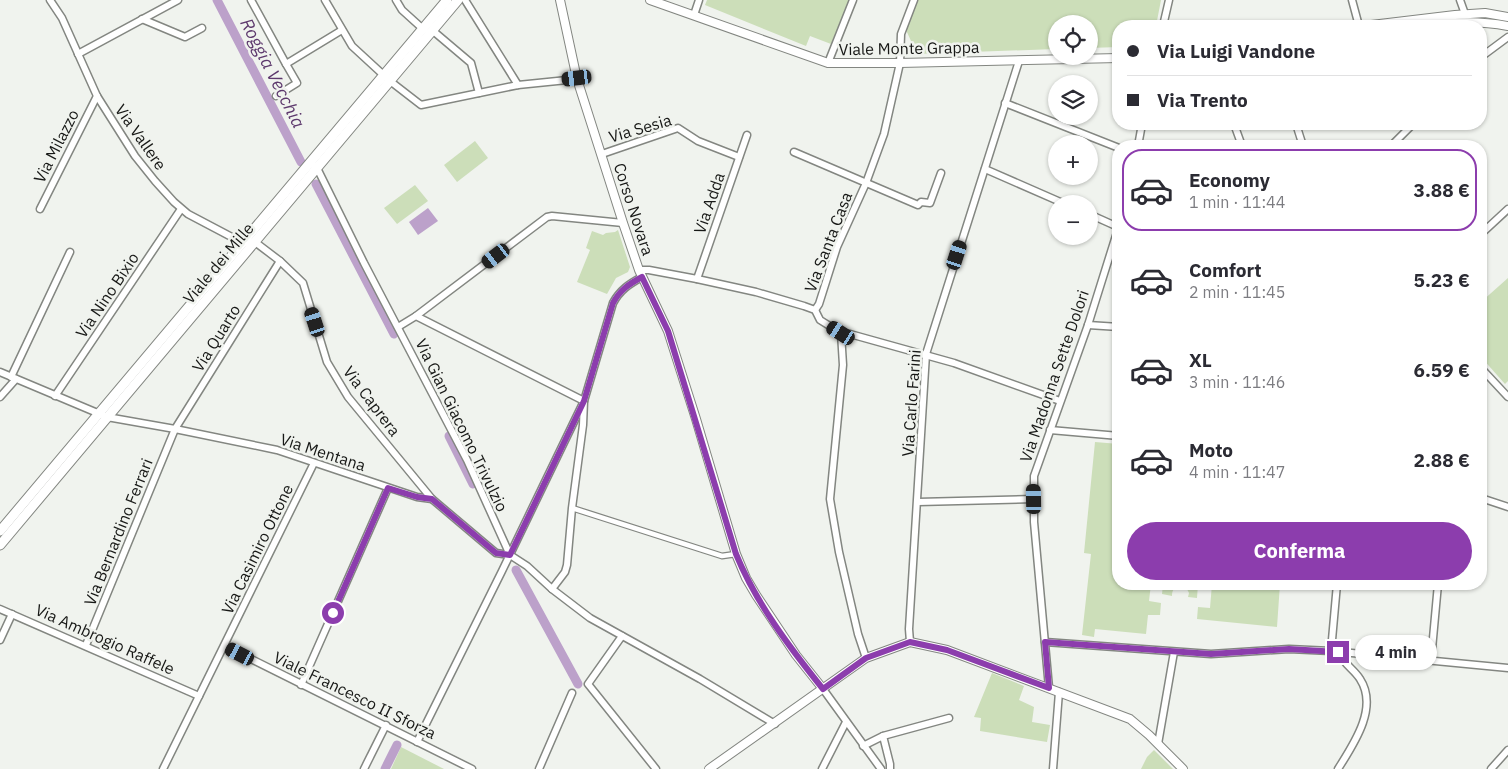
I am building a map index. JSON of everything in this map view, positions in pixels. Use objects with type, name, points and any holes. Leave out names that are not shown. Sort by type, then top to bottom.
[{"type":"main road","name":"Viale dei Mille","points":[[428,29],[447,0]]},
{"type":"main road","name":"Viale dei Mille","points":[[0,531],[255,242],[310,170],[428,29],[458,0]]},
{"type":"main road","name":"Viale dei Mille","points":[[0,545],[102,415],[243,243],[310,170]]},
{"type":"street","points":[[78,54],[178,0]]},
{"type":"street","points":[[251,0],[297,83],[276,96]]},
{"type":"street","points":[[325,0],[352,46],[387,78],[421,105],[518,85],[577,78]]},
{"type":"street","points":[[396,0],[402,10],[471,63],[479,93]]},
{"type":"street","points":[[465,0],[518,85]]},
{"type":"street","name":"Corso Novara","points":[[560,0],[577,78],[623,223],[641,274],[668,331],[736,554],[746,578],[756,595],[796,655],[823,689]]},
{"type":"street","name":"Viale Monte Grappa","points":[[650,0],[828,63],[1112,58]]},
{"type":"street","points":[[694,15],[699,0]]},
{"type":"street","points":[[828,63],[853,0]]},
{"type":"street","name":"Via Santa Casa","points":[[814,310],[819,304],[837,247],[866,183],[884,134],[900,63],[901,34],[914,0]]},
{"type":"street","points":[[1164,20],[1169,0]]},
{"type":"street","points":[[1352,0],[1359,20]]},
{"type":"street","points":[[1460,0],[1465,14]]},
{"type":"street","name":"Via Vallere","points":[[53,1],[96,96],[135,156],[181,209],[243,243]]},
{"type":"street","points":[[1413,20],[1485,13],[1508,17]]},
{"type":"street","points":[[142,19],[185,37],[202,28]]},
{"type":"street","points":[[1487,22],[1508,26]]},
{"type":"street","points":[[286,64],[342,30]]},
{"type":"street","points":[[1487,53],[1508,37]]},
{"type":"street","name":"Via Carlo Farini","points":[[910,642],[909,629],[926,354],[1019,60]]},
{"type":"street","name":"Via Milazzo","points":[[40,209],[96,96]]},
{"type":"street","points":[[1005,103],[1112,145]]},
{"type":"street","name":"Via Sesia","points":[[602,154],[678,128],[698,141],[739,157]]},
{"type":"street","points":[[1397,140],[1407,130]]},
{"type":"street","name":"Via Adda","points":[[697,279],[747,135]]},
{"type":"street","points":[[794,152],[866,183]]},
{"type":"street","points":[[985,169],[1048,197]]},
{"type":"street","name":"Via Gian Giacomo Trivulzio","points":[[310,170],[398,327],[468,460],[510,555]]},
{"type":"street","name":"Via Santa Casa","points":[[866,183],[918,205],[921,202],[930,203],[941,173]]},
{"type":"street","name":"Via Nino Bixio","points":[[56,396],[181,209]]},
{"type":"street","points":[[1487,228],[1508,209]]},
{"type":"street","points":[[398,327],[416,316],[547,217],[623,223]]},
{"type":"street","points":[[1098,218],[1112,223]]},
{"type":"street","points":[[243,243],[255,242]]},
{"type":"street","name":"Via Caprera","points":[[255,242],[280,261],[303,284],[327,362],[348,397],[432,499]]},
{"type":"street","name":"Via Madonna Sette Dolori","points":[[1049,688],[1034,522],[1034,476],[1088,325],[1112,248]]},
{"type":"street","points":[[0,397],[13,378],[70,252]]},
{"type":"street","name":"Via Quarto","points":[[175,429],[280,261]]},
{"type":"street","points":[[417,742],[584,401],[613,303],[618,293],[641,274],[649,270],[756,292],[814,310],[820,320],[841,333],[926,354],[1060,401]]},
{"type":"street","points":[[416,316],[584,401]]},
{"type":"street","points":[[1088,325],[1112,327]]},
{"type":"street","points":[[841,333],[843,365],[830,499],[841,562],[858,634],[866,658]]},
{"type":"street","name":"Via Mentana","points":[[0,372],[102,415],[277,450],[388,488],[417,497],[432,499],[496,553],[510,555]]},
{"type":"street","points":[[1487,374],[1508,397]]},
{"type":"street","points":[[552,589],[565,572],[567,564],[584,401]]},
{"type":"street","name":"Via Bernardino Ferrari","points":[[86,646],[175,429]]},
{"type":"street","points":[[1050,430],[1112,435]]},
{"type":"street","name":"Via Casimiro Ottone","points":[[163,769],[314,463]]},
{"type":"street","points":[[301,685],[388,488]]},
{"type":"street","points":[[918,502],[1034,499]]},
{"type":"street","points":[[1487,500],[1508,507]]},
{"type":"street","points":[[572,508],[722,556],[736,554]]},
{"type":"street","points":[[510,555],[527,566],[552,589],[590,618],[775,724]]},
{"type":"street","points":[[1331,651],[1336,590]]},
{"type":"street","points":[[1432,660],[1438,590]]},
{"type":"street","name":"Via Ambrogio Raffele","points":[[0,608],[199,696]]},
{"type":"street","points":[[0,640],[12,614]]},
{"type":"street","points":[[622,636],[588,684],[656,769]]},
{"type":"street","points":[[709,769],[866,658],[910,642],[947,650],[1130,719],[1138,724],[1183,769]]},
{"type":"street","points":[[1045,642],[1211,654],[1289,649],[1331,651],[1508,668]]},
{"type":"street","name":"Viale Francesco II Sforza","points":[[225,646],[472,769]]},
{"type":"street","points":[[1158,744],[1174,652]]},
{"type":"street","points":[[1338,652],[1340,658],[1360,679],[1365,690],[1367,710],[1352,747],[1338,769]]},
{"type":"street","points":[[823,689],[862,746],[881,769]]},
{"type":"street","points":[[1053,769],[1059,692]]},
{"type":"street","points":[[539,769],[572,693]]},
{"type":"street","points":[[862,746],[883,736],[950,718]]},
{"type":"street","points":[[822,769],[846,722]]},
{"type":"street","points":[[364,769],[386,725]]},
{"type":"street","points":[[883,736],[890,769]]},
{"type":"street","points":[[1491,769],[1508,750]]},
{"type":"green space","points":[[707,0],[849,0],[831,44],[810,36],[806,46],[705,5]]},
{"type":"green space","points":[[918,0],[1161,0],[1157,20],[1112,20],[1112,47],[1098,48],[1098,15],[1048,15],[1048,49],[917,54],[906,30]]},
{"type":"green space","points":[[475,141],[488,158],[457,182],[444,165]]},
{"type":"green space","points":[[415,185],[428,201],[397,224],[384,208]]},
{"type":"green space","points":[[618,230],[630,267],[628,272],[616,278],[607,294],[577,282],[590,250],[586,248],[592,231],[603,235]]},
{"type":"green space","points":[[1508,278],[1508,381],[1505,384],[1487,364],[1487,297]]},
{"type":"green space","points":[[1095,442],[1112,443],[1112,590],[1150,590],[1149,601],[1161,603],[1160,615],[1148,615],[1146,634],[1095,629],[1094,637],[1082,635],[1091,554],[1084,553]]},
{"type":"green space","points":[[1162,590],[1174,590],[1172,596],[1162,594]]},
{"type":"green space","points":[[1188,590],[1198,590],[1197,598],[1188,597]]},
{"type":"green space","points":[[1212,590],[1280,590],[1277,627],[1197,619],[1198,607],[1210,608]]},
{"type":"green space","points":[[992,673],[1024,686],[1019,700],[1034,707],[1032,722],[1050,725],[1047,742],[980,731],[981,718],[974,717]]},
{"type":"green space","points":[[401,747],[444,769],[391,769]]},
{"type":"green space","points":[[1154,750],[1173,769],[1141,769],[1147,757]]},
{"type":"shaded area","points":[[428,208],[438,221],[418,235],[409,222]]},
{"type":"waterway","name":"Roggia Vecchia","points":[[217,0],[301,162]]},
{"type":"waterway","name":"Roggia Vecchia","points":[[316,184],[394,334]]},
{"type":"waterway","name":"Roggia Vecchia","points":[[449,436],[473,484]]},
{"type":"waterway","name":"Roggia Vecchia","points":[[516,570],[578,684]]},
{"type":"waterway","name":"Roggia Vecchia","points":[[385,769],[397,745]]},
{"type":"route","points":[[333,613],[388,488],[417,497],[432,499],[496,553],[510,555],[584,401],[613,303],[618,293],[642,277],[668,331],[736,554],[746,578],[796,655],[823,689],[866,658],[910,642],[947,650],[1049,688],[1045,642],[1211,654],[1289,649],[1338,652]]}]
